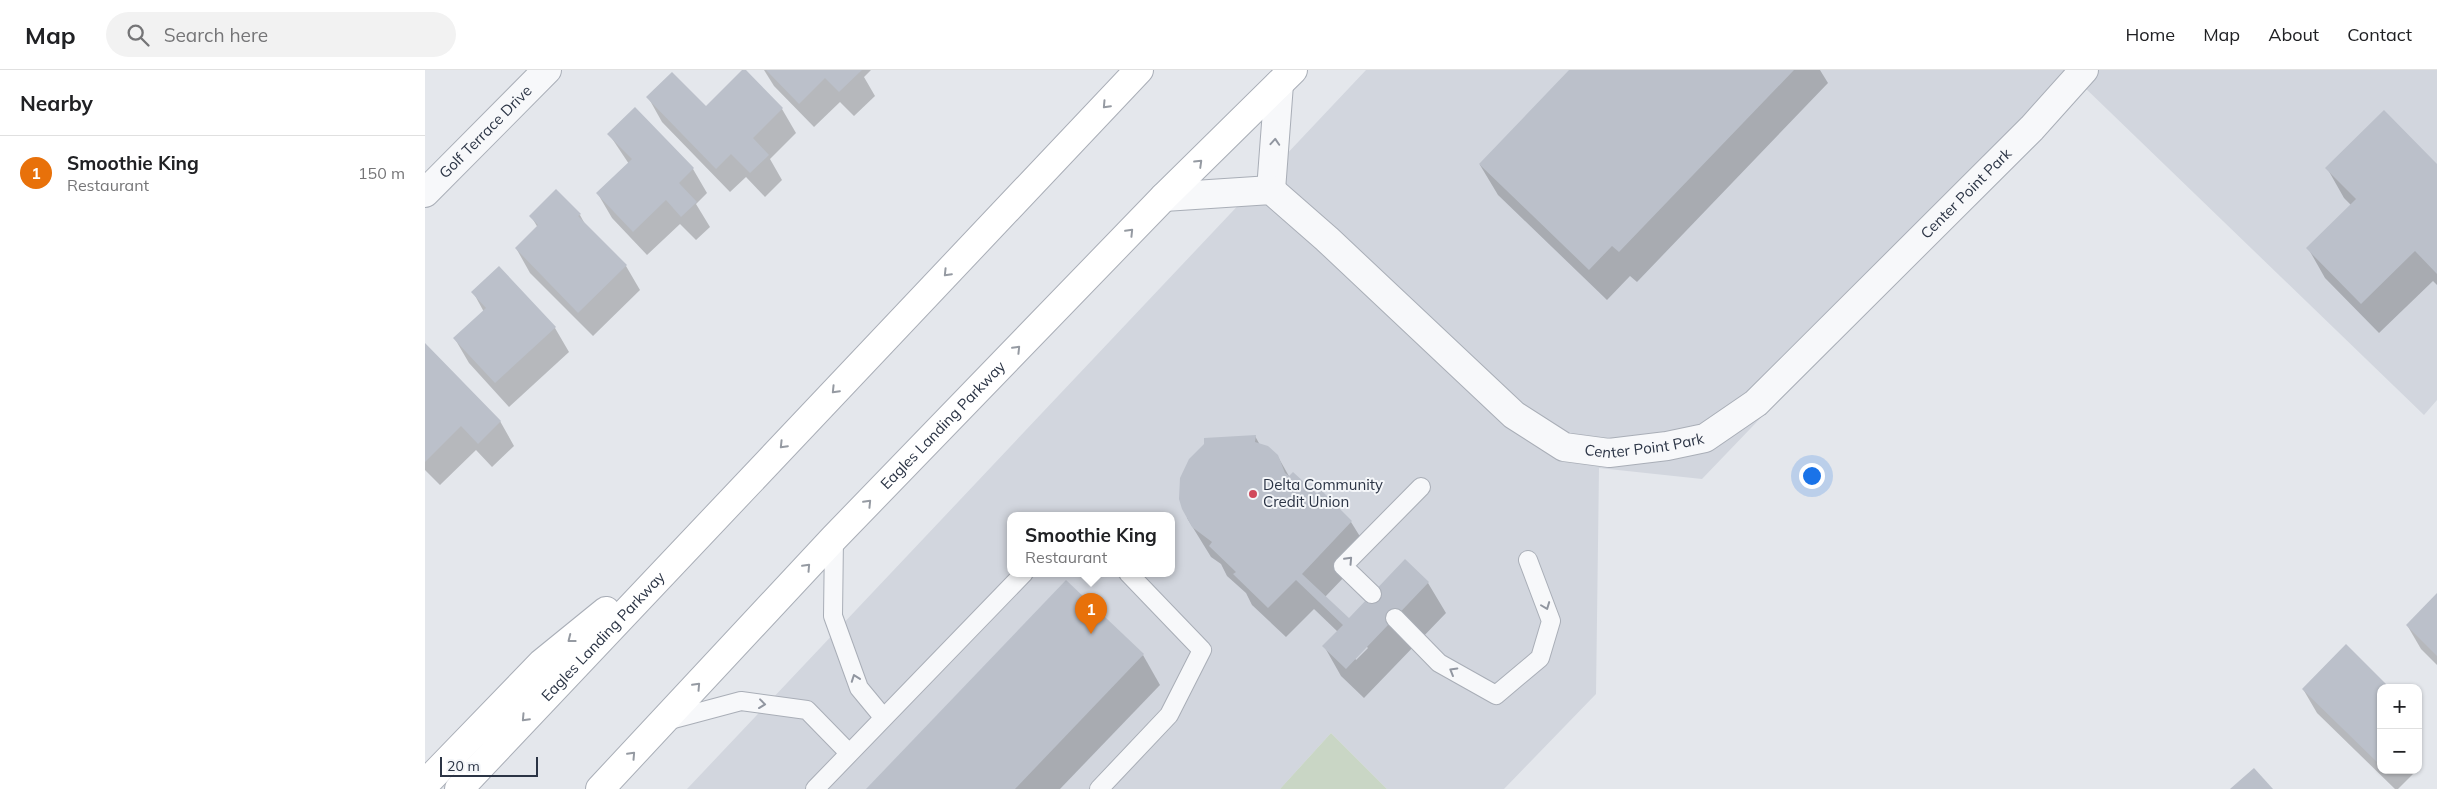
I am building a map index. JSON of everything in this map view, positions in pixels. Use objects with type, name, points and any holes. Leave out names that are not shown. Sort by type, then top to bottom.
[{"type":"main road","name":"Eagles Landing Parkway","points":[[459,789],[678,555],[1139,70]]},
{"type":"main road","name":"Eagles Landing Parkway","points":[[600,789],[834,538],[1164,197],[1286,77]]},
{"type":"main road","points":[[425,784],[542,662],[678,555]]},
{"type":"street","name":"Golf Terrace Drive","points":[[425,193],[547,70]]},
{"type":"street","name":"Center Point Park","points":[[1271,190],[1327,239],[1521,420],[1564,447],[1609,452],[1667,446],[1705,438],[1756,403],[2032,128],[2084,70]]},
{"type":"street","points":[[1164,197],[1271,190],[1286,77]]},
{"type":"lane","points":[[1372,594],[1343,566],[1421,487]]},
{"type":"lane","points":[[834,538],[833,616],[859,688],[883,717]]},
{"type":"lane","points":[[1395,618],[1439,663],[1496,696],[1540,658],[1551,621],[1528,560]]},
{"type":"lane","points":[[815,789],[1019,577]]},
{"type":"lane","points":[[1099,789],[1169,715],[1202,650],[1132,577]]},
{"type":"lane","points":[[664,722],[741,701],[807,710],[849,753]]},
{"type":"shaded area","points":[[1366,70],[2437,70],[2437,400],[2424,415],[2081,84],[1702,479],[1599,468],[1596,694],[1504,789],[1387,789],[1331,733],[1280,789],[687,789]]},
{"type":"green space","points":[[1331,733],[1387,789],[1280,789]]},
{"type":"building","points":[[742,70],[746,70],[783,108],[753,138],[769,155],[750,173],[731,154],[716,169],[646,97],[672,72],[706,106]]},
{"type":"building","points":[[766,70],[862,70],[839,92],[825,78],[799,104]]},
{"type":"building","points":[[1569,70],[1794,70],[1619,252],[1612,246],[1589,270],[1479,164]]},
{"type":"building","points":[[635,107],[694,168],[679,183],[697,202],[681,217],[666,200],[633,232],[596,193],[632,159],[607,134]]},
{"type":"building","points":[[2384,110],[2437,164],[2437,274],[2415,251],[2361,304],[2306,248],[2356,199],[2325,168]]},
{"type":"building","points":[[556,189],[581,214],[578,216],[627,265],[578,313],[515,248],[538,225],[529,216]]},
{"type":"building","points":[[499,266],[556,327],[495,383],[453,338],[486,308],[471,292]]},
{"type":"building","points":[[425,343],[501,421],[478,444],[461,426],[425,462]]},
{"type":"building","points":[[1256,435],[1255,442],[1268,446],[1278,455],[1285,473],[1289,476],[1293,472],[1317,494],[1321,490],[1352,521],[1302,574],[1349,618],[1405,559],[1429,582],[1346,669],[1322,646],[1343,625],[1296,580],[1268,608],[1233,574],[1236,572],[1209,546],[1212,542],[1192,527],[1182,509],[1179,499],[1180,478],[1189,459],[1204,444],[1204,438]]},
{"type":"building","points":[[1066,580],[1144,654],[1015,789],[866,789]]},
{"type":"building","points":[[2437,593],[2437,656],[2406,625]]},
{"type":"building","points":[[2346,644],[2386,684],[2377,684],[2377,762],[2302,689]]},
{"type":"building","points":[[2254,768],[2273,789],[2230,789]]},
{"type":"place","name":"Delta Community Credit Union","points":[[1253,494]]},
{"type":"place","name":"Smoothie King","points":[[1091,634]]}]
